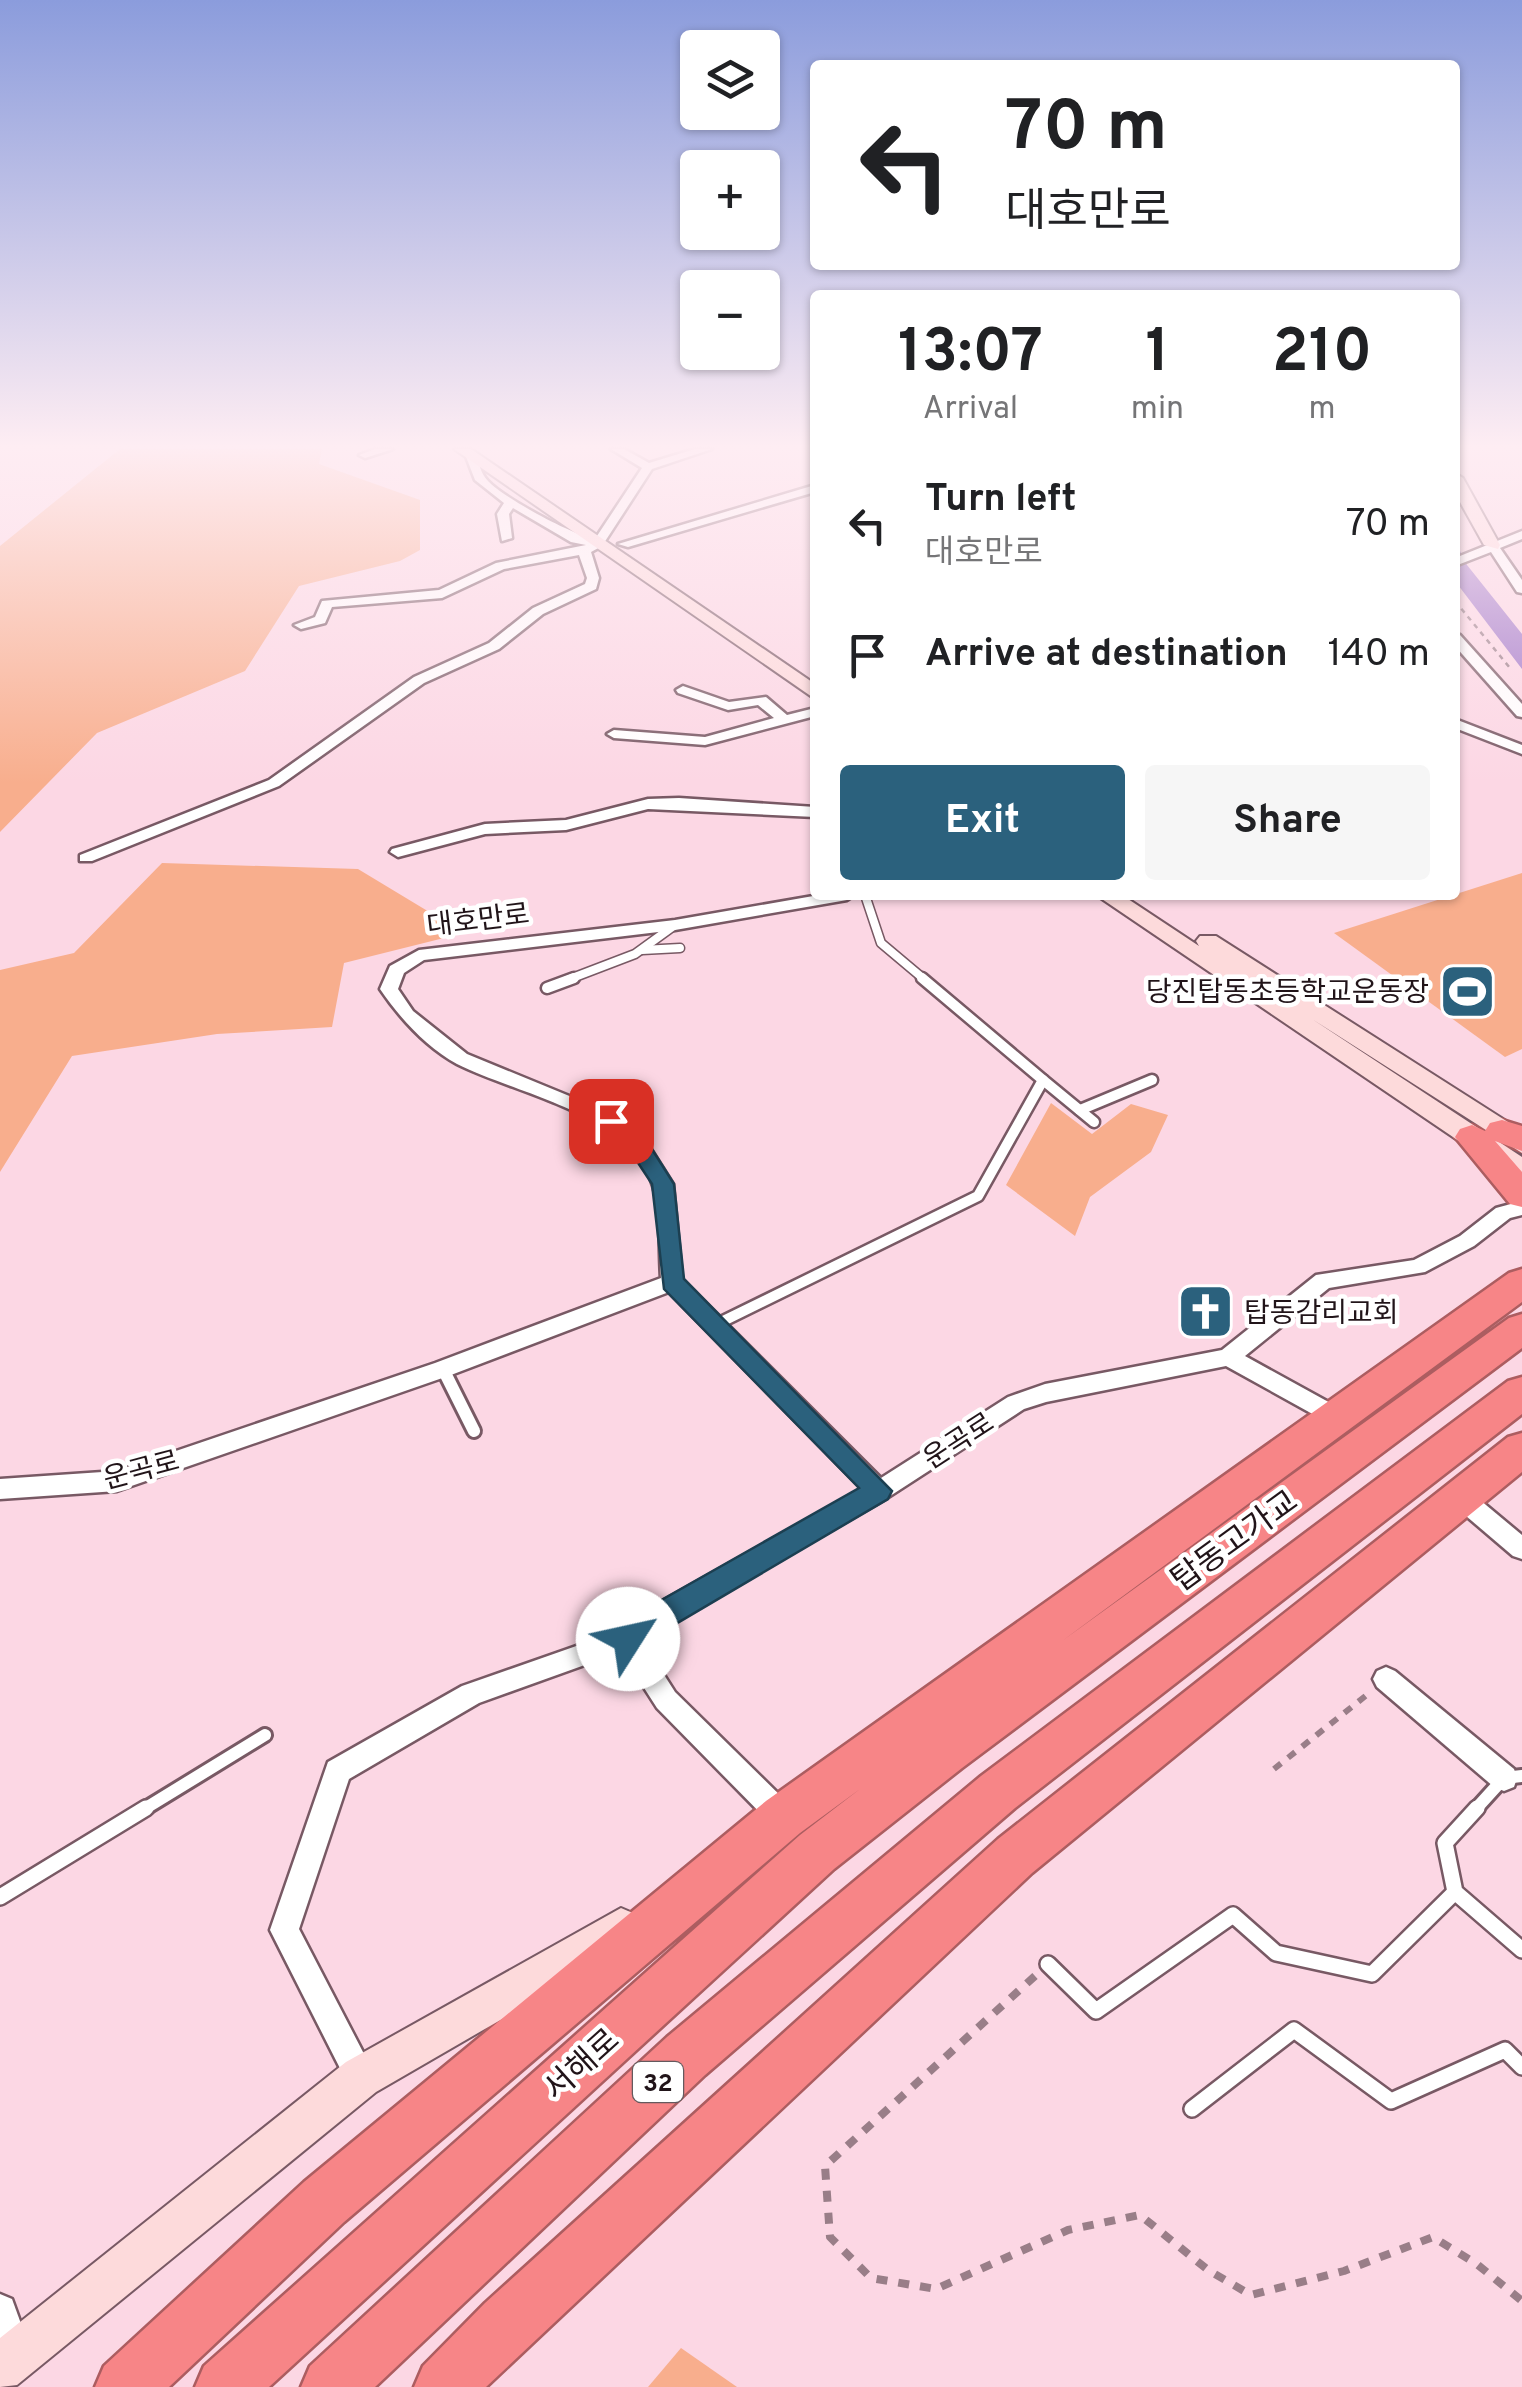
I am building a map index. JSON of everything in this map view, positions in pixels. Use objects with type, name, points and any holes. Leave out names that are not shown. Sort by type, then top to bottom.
[{"type":"highway","points":[[1504,1138],[1522,1196]]},
{"type":"highway","points":[[125,2387],[324,2202],[783,1816],[1335,1416],[1518,1296]]},
{"type":"highway","name":"탑동고가교","points":[[946,1752],[1518,1296]]},
{"type":"highway","name":"탑동고가교","points":[[331,2387],[686,2056],[998,1792],[1522,1392]]},
{"type":"highway","points":[[444,2387],[506,2324],[1015,1856],[1522,1449]]},
{"type":"highway","name":"서해로","points":[[225,2387],[817,1852],[946,1752]]},
{"type":"main road","points":[[617,560],[810,690]]},
{"type":"main road","points":[[648,560],[810,671]]},
{"type":"main road","points":[[1116,900],[1504,1138]]},
{"type":"main road","points":[[1147,900],[1504,1138],[1522,1170]]},
{"type":"main road","points":[[8,2361],[361,2078],[717,1873]]},
{"type":"street","points":[[301,625],[320,620],[328,604],[442,594],[500,566],[525,560]]},
{"type":"street","points":[[86,858],[274,783],[419,680],[494,646],[538,611],[591,586],[592,560]]},
{"type":"street","points":[[1495,560],[1522,589]]},
{"type":"street","points":[[1460,644],[1522,713]]},
{"type":"street","points":[[684,690],[728,706],[762,700],[783,720]]},
{"type":"street","points":[[614,734],[705,741],[810,713]]},
{"type":"street","points":[[1460,729],[1522,750]]},
{"type":"street","points":[[398,852],[485,829],[566,825],[648,804],[810,812]]},
{"type":"street","name":"대호만로","points":[[672,1282],[663,1184],[635,1140],[611,1121],[460,1058],[407,1016],[389,989],[396,970],[419,955],[676,925],[818,900]]},
{"type":"street","name":"운곡로","points":[[361,2078],[284,1930],[338,1771],[472,1694],[628,1639],[652,1620],[878,1491],[1016,1403],[1045,1393],[1228,1357],[1324,1281],[1418,1267],[1467,1241],[1503,1213],[1522,1208]]},
{"type":"street","points":[[672,1282],[878,1491]]},
{"type":"street","name":"운곡로","points":[[0,1489],[118,1481],[443,1369],[672,1282]]},
{"type":"street","points":[[1228,1357],[1335,1416]]},
{"type":"street","points":[[1460,1496],[1522,1549]]},
{"type":"street","points":[[628,1639],[666,1700],[783,1816]]},
{"type":"street","points":[[1386,1679],[1513,1777]]},
{"type":"street","points":[[0,2311],[8,2361]]},
{"type":"lane","points":[[867,900],[882,943],[1094,1122]]},
{"type":"lane","points":[[548,988],[641,950],[676,925]]},
{"type":"lane","points":[[641,950],[680,948]]},
{"type":"lane","points":[[715,1326],[978,1196],[1043,1080]]},
{"type":"lane","points":[[1080,1110],[1152,1080]]},
{"type":"lane","points":[[443,1369],[474,1431]]},
{"type":"lane","points":[[0,1897],[265,1735]]},
{"type":"lane","points":[[1513,1777],[1445,1843],[1455,1892],[1522,1950]]},
{"type":"lane","points":[[1048,1964],[1096,2010],[1233,1914],[1276,1953],[1372,1974],[1455,1892]]},
{"type":"lane","points":[[1192,2109],[1294,2030],[1391,2101],[1505,2050],[1522,2067]]},
{"type":"path","points":[[1460,607],[1519,678]]},
{"type":"path","points":[[1274,1769],[1386,1679]]},
{"type":"path","points":[[1048,1964],[825,2166],[830,2237],[871,2278],[936,2289],[1068,2230],[1140,2214],[1208,2270],[1251,2295],[1324,2278],[1395,2255],[1433,2237],[1478,2265],[1522,2301]]},
{"type":"shaded area","points":[[0,560],[401,560],[299,586],[245,671],[97,733],[0,832]]},
{"type":"shaded area","points":[[1460,560],[1465,560],[1522,634],[1522,669],[1460,588]]},
{"type":"shaded area","points":[[162,863],[358,869],[464,933],[344,963],[332,1027],[217,1034],[72,1056],[0,1172],[0,970],[74,953]]},
{"type":"shaded area","name":"당진탑동초등학교운동장","points":[[1522,873],[1522,1049],[1505,1057],[1334,933],[1437,900],[1460,900],[1460,893]]},
{"type":"shaded area","points":[[1051,1103],[1092,1134],[1131,1104],[1168,1115],[1151,1152],[1090,1197],[1075,1236],[1006,1185]]},
{"type":"shaded area","points":[[681,2348],[737,2387],[648,2387]]},
{"type":"place","name":"당진탑동초등학교운동장","points":[[1468,991]]},
{"type":"place","name":"탑동감리교회","points":[[1205,1312]]},
{"type":"route","points":[[611,1121],[635,1140],[663,1184],[672,1282],[878,1491],[652,1620],[628,1639]]}]
